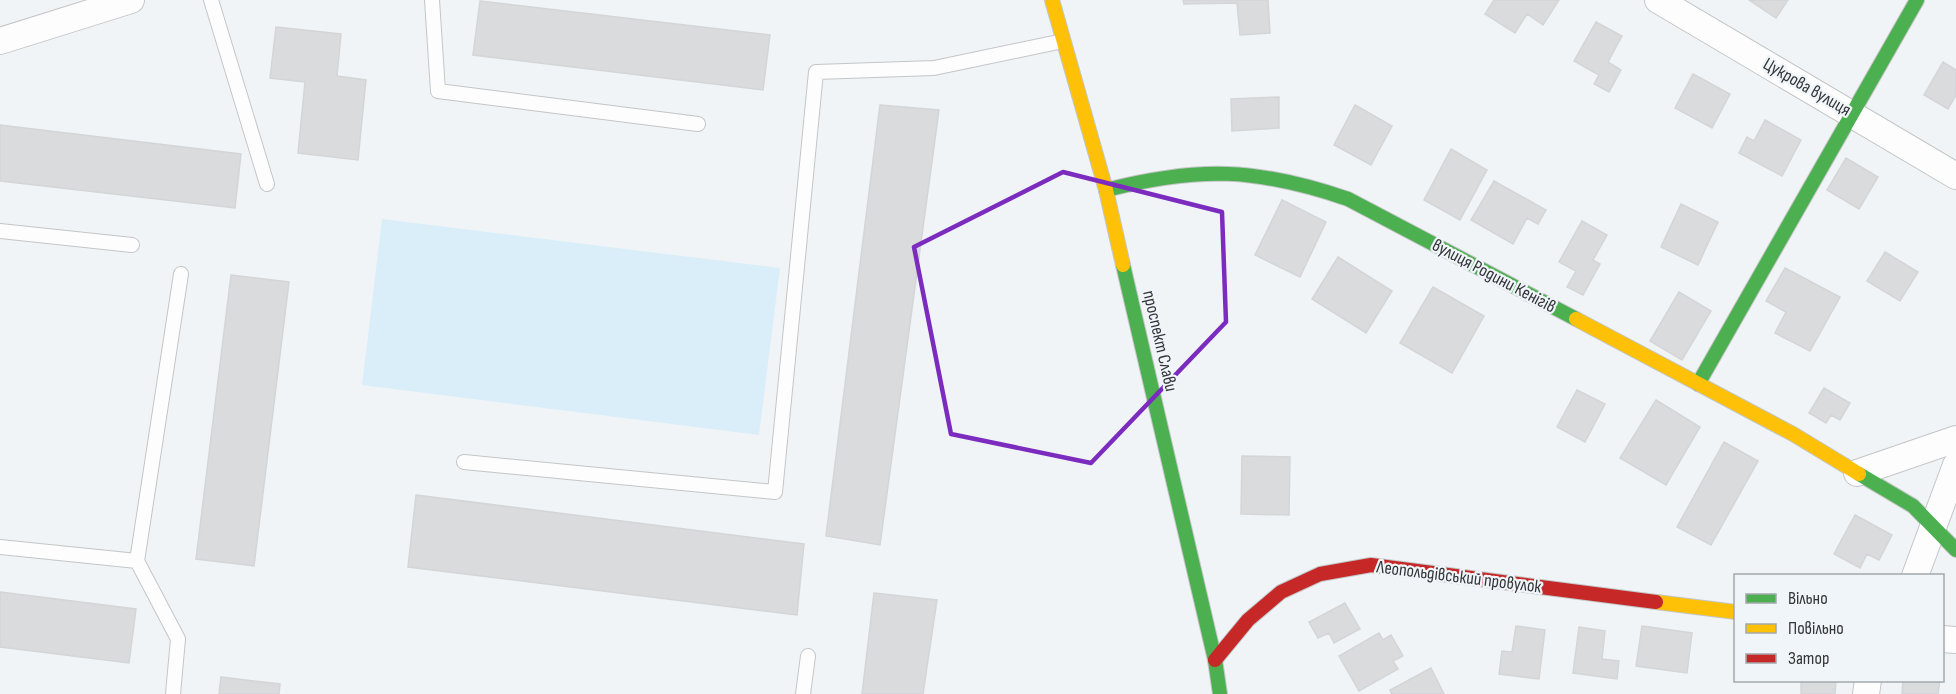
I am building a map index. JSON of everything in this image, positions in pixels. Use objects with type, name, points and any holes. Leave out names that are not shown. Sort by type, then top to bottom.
[{"type":"street","points":[[0,41],[131,0]]},
{"type":"street","name":"проспект Слави","points":[[1052,0],[1106,190],[1215,660],[1220,694]]},
{"type":"street","name":"Цукрова вулиця","points":[[1658,0],[1956,176]]},
{"type":"street","points":[[1698,384],[1917,0]]},
{"type":"street","name":"вулиця Родини Кенігів","points":[[1106,190],[1146,178],[1207,171],[1269,175],[1309,184],[1348,199],[1792,434],[1913,507],[1956,550]]},
{"type":"street","points":[[1857,473],[1956,439]]},
{"type":"street","points":[[1916,574],[1956,465]]},
{"type":"street","name":"Леопольдівський провулок","points":[[1215,660],[1242,625],[1269,600],[1300,581],[1334,569],[1371,565],[1734,612]]},
{"type":"lane","points":[[211,0],[267,184]]},
{"type":"lane","points":[[432,0],[438,91],[698,124]]},
{"type":"lane","points":[[464,462],[775,492],[816,72],[933,68],[1064,41]]},
{"type":"lane","points":[[0,231],[132,245]]},
{"type":"lane","points":[[173,694],[178,639],[137,561],[181,274]]},
{"type":"lane","points":[[0,547],[137,561]]},
{"type":"lane","points":[[803,694],[808,656]]},
{"type":"highlighted area","points":[[1063,172],[1222,212],[1226,322],[1091,463],[951,434],[914,247]]},
{"type":"shaded area","points":[[382,219],[780,268],[759,435],[362,385]]},
{"type":"building","points":[[1183,0],[1268,0],[1270,33],[1240,35],[1237,3],[1184,4]]},
{"type":"building","points":[[1494,0],[1559,0],[1543,25],[1527,14],[1515,33],[1485,14]]},
{"type":"building","points":[[1749,0],[1788,0],[1776,18]]},
{"type":"building","points":[[480,1],[770,35],[763,90],[473,55]]},
{"type":"building","points":[[1596,22],[1622,36],[1608,62],[1621,70],[1609,92],[1594,84],[1599,75],[1574,61]]},
{"type":"building","points":[[276,27],[341,34],[337,76],[366,80],[358,160],[298,153],[305,82],[270,78]]},
{"type":"building","points":[[1943,62],[1956,70],[1956,95],[1948,109],[1924,95]]},
{"type":"building","points":[[1693,74],[1730,94],[1712,128],[1675,108]]},
{"type":"building","points":[[1279,97],[1279,128],[1232,131],[1231,99]]},
{"type":"building","points":[[880,105],[939,110],[880,545],[826,536]]},
{"type":"building","points":[[1355,105],[1392,126],[1371,165],[1334,145]]},
{"type":"building","points":[[1765,120],[1801,140],[1782,176],[1739,153],[1747,137],[1754,141]]},
{"type":"building","points":[[0,125],[241,154],[235,208],[0,181]]},
{"type":"building","points":[[1451,149],[1487,170],[1460,220],[1424,200]]},
{"type":"building","points":[[1846,158],[1878,177],[1859,209],[1827,190]]},
{"type":"building","points":[[1494,181],[1546,210],[1538,224],[1527,218],[1513,244],[1471,220]]},
{"type":"building","points":[[1282,200],[1326,222],[1300,277],[1255,255]]},
{"type":"building","points":[[1681,204],[1718,222],[1698,265],[1661,247]]},
{"type":"building","points":[[1582,221],[1607,235],[1593,260],[1600,264],[1583,295],[1567,287],[1576,271],[1559,262]]},
{"type":"building","points":[[1885,252],[1918,272],[1900,301],[1867,281]]},
{"type":"building","points":[[1338,257],[1392,291],[1366,333],[1312,299]]},
{"type":"building","points":[[1785,268],[1840,297],[1810,351],[1775,333],[1786,312],[1766,301]]},
{"type":"building","points":[[231,275],[289,282],[254,566],[196,559]]},
{"type":"building","points":[[1433,287],[1484,316],[1452,373],[1400,343]]},
{"type":"building","points":[[1679,292],[1711,311],[1682,360],[1650,341]]},
{"type":"building","points":[[1824,388],[1850,403],[1840,420],[1831,415],[1826,423],[1809,413]]},
{"type":"building","points":[[1577,390],[1605,404],[1585,442],[1557,427]]},
{"type":"building","points":[[1656,400],[1700,427],[1666,485],[1620,458]]},
{"type":"building","points":[[1724,442],[1758,461],[1711,545],[1677,527]]},
{"type":"building","points":[[1242,456],[1290,457],[1289,515],[1241,514]]},
{"type":"building","points":[[416,495],[804,544],[797,615],[408,567]]},
{"type":"building","points":[[1855,515],[1892,535],[1879,560],[1867,554],[1860,568],[1834,554]]},
{"type":"building","points":[[0,592],[136,609],[129,663],[0,647]]},
{"type":"building","points":[[874,593],[937,600],[923,694],[862,694]]},
{"type":"building","points":[[1345,603],[1360,629],[1334,643],[1329,633],[1318,638],[1309,622]]},
{"type":"building","points":[[1516,626],[1545,630],[1539,679],[1499,674],[1502,651],[1512,652]]},
{"type":"building","points":[[1642,626],[1692,633],[1687,673],[1636,666]]},
{"type":"building","points":[[1579,627],[1605,631],[1602,659],[1619,661],[1617,679],[1573,673]]},
{"type":"building","points":[[1379,633],[1383,640],[1391,635],[1403,656],[1393,661],[1398,669],[1359,691],[1339,656]]},
{"type":"building","points":[[1431,668],[1444,694],[1392,694],[1390,690]]},
{"type":"building","points":[[221,677],[280,684],[279,694],[219,694]]},
{"type":"building","points":[[1801,682],[1836,682],[1835,694],[1801,694]]},
{"type":"building","points":[[1903,682],[1940,682],[1938,694],[1902,694]]},
{"type":"traffic: fast","points":[[1698,384],[1917,0]]},
{"type":"traffic: fast","points":[[1106,190],[1139,182],[1199,174],[1256,176],[1315,189],[1348,199],[1576,319]]},
{"type":"traffic: fast","points":[[1123,265],[1215,660],[1220,694]]},
{"type":"traffic: fast","points":[[1859,474],[1913,506],[1956,550]]},
{"type":"traffic: slow","points":[[1052,0],[1106,190],[1123,265]]},
{"type":"traffic: slow","points":[[1576,319],[1793,434],[1859,474]]},
{"type":"traffic: slow","points":[[1656,602],[1734,612]]},
{"type":"traffic: jam","points":[[1215,660],[1248,620],[1281,592],[1320,574],[1371,565],[1656,602]]}]
